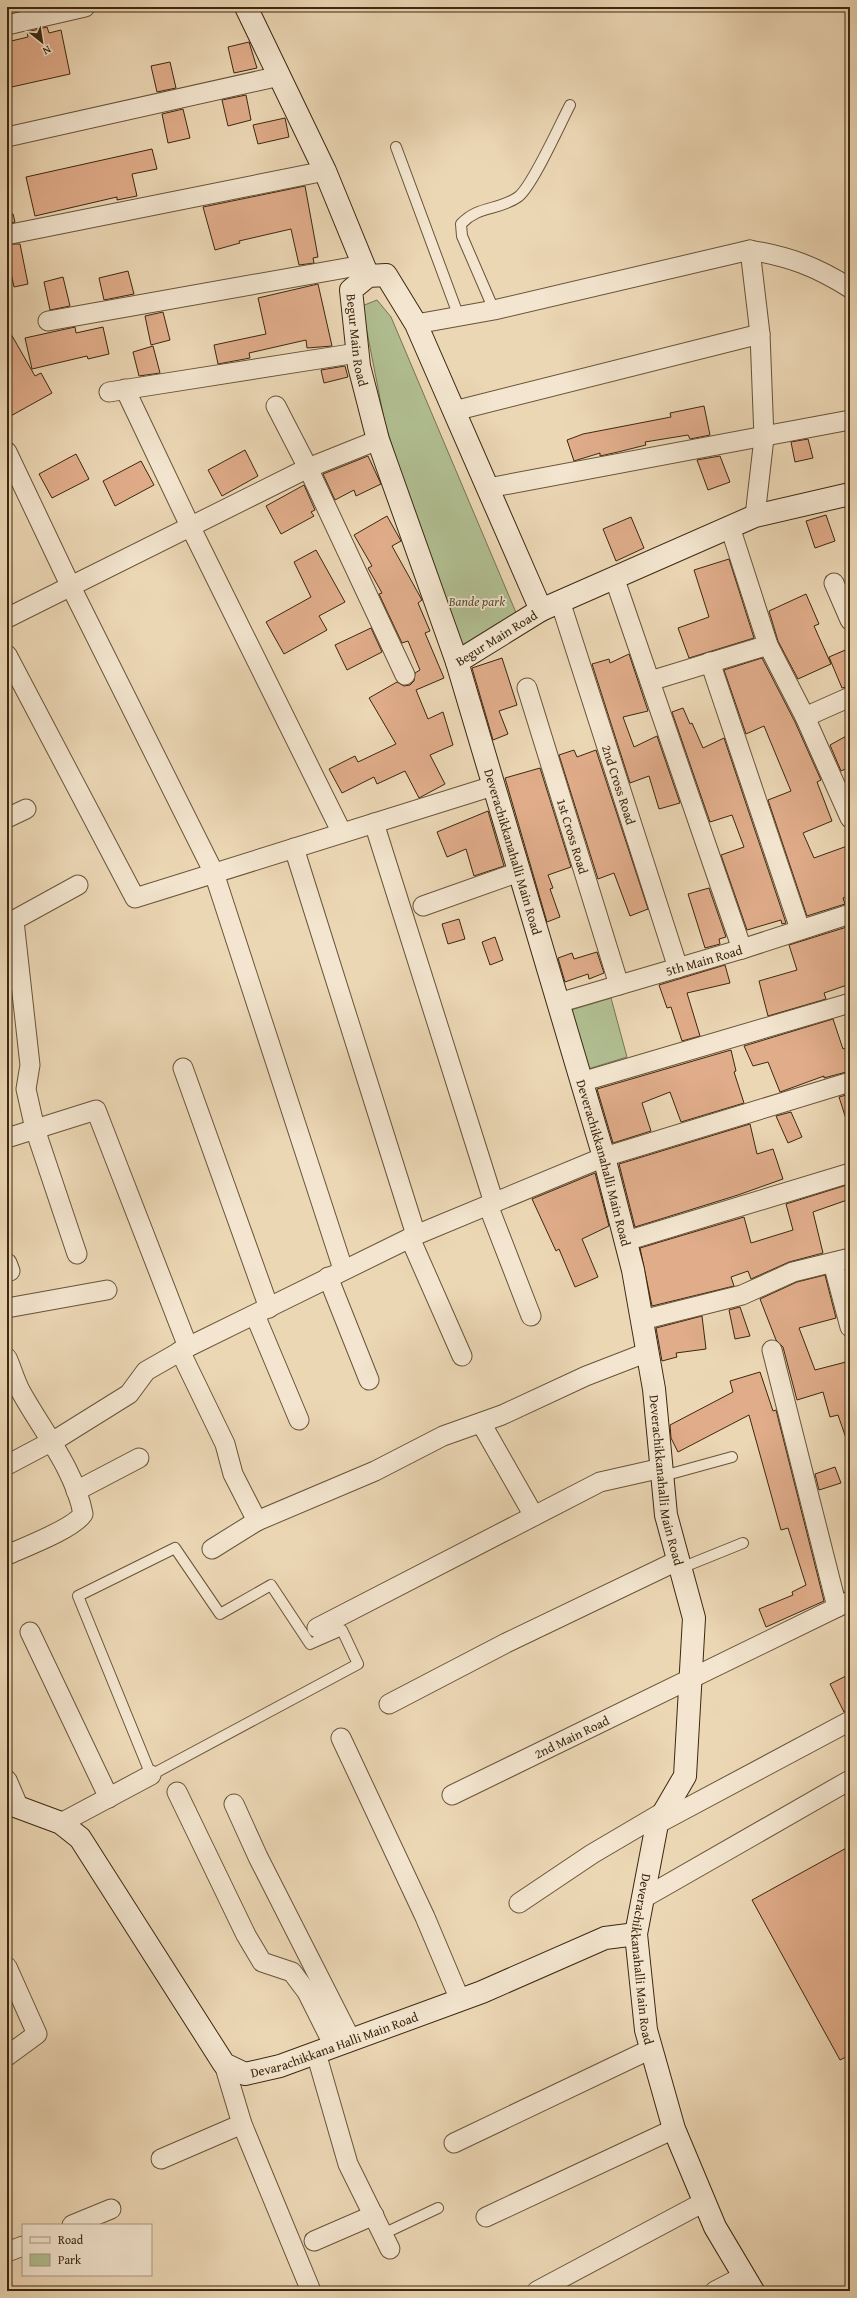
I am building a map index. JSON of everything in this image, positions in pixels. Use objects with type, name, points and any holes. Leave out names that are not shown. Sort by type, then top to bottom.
[{"type":"street","points":[[7,25],[85,7]]},
{"type":"street","points":[[48,321],[366,270],[325,170],[246,7]]},
{"type":"street","points":[[7,137],[280,76]]},
{"type":"street","points":[[11,234],[325,170]]},
{"type":"street","points":[[750,250],[760,334],[764,438],[755,516]]},
{"type":"street","points":[[550,606],[488,488],[416,324],[494,310],[750,250],[782,256],[822,270],[850,288]]},
{"type":"street","name":"Begur Main Road","points":[[416,324],[386,275],[366,270],[351,290],[357,353],[378,440],[457,662],[550,606],[755,516],[850,494]]},
{"type":"street","points":[[454,412],[760,334]]},
{"type":"street","points":[[342,833],[191,528],[117,390],[357,353]]},
{"type":"street","points":[[276,406],[308,468],[405,675]]},
{"type":"street","points":[[488,488],[764,438],[850,420]]},
{"type":"street","points":[[7,618],[191,528],[308,468],[378,440]]},
{"type":"street","points":[[7,452],[71,587],[214,873],[369,1380]]},
{"type":"street","points":[[730,527],[768,645],[805,717],[850,818]]},
{"type":"street","points":[[614,577],[742,949]]},
{"type":"street","points":[[834,583],[850,620]]},
{"type":"street","name":"2nd Cross Road","points":[[550,606],[678,968]]},
{"type":"street","points":[[650,681],[768,645]]},
{"type":"street","points":[[7,655],[135,898],[493,786]]},
{"type":"street","name":"Deverachikkanahalli Main Road","points":[[457,662],[518,872],[604,1157],[626,1241],[648,1352],[654,1389],[666,1515],[694,1618],[685,1776],[661,1817],[642,1900],[636,1934],[646,2030],[674,2130],[715,2227],[748,2284]]},
{"type":"street","points":[[710,662],[800,929]]},
{"type":"street","name":"1st Cross Road","points":[[527,688],[619,985]]},
{"type":"street","points":[[805,717],[850,697]]},
{"type":"street","points":[[7,818],[26,809]]},
{"type":"street","points":[[374,823],[491,1204],[531,1316]]},
{"type":"street","points":[[294,848],[413,1237],[462,1356]]},
{"type":"street","points":[[423,906],[518,872]]},
{"type":"street","points":[[77,1254],[35,1129],[26,1089],[30,1065],[10,922],[78,885]]},
{"type":"street","name":"5th Main Road","points":[[558,1003],[742,949],[850,914]]},
{"type":"street","points":[[581,1082],[850,1003]]},
{"type":"street","points":[[183,1068],[299,1420]]},
{"type":"street","points":[[7,1465],[52,1442],[129,1394],[146,1371],[184,1349],[336,1273],[413,1237],[604,1157],[850,1082]]},
{"type":"street","points":[[7,1138],[96,1110],[184,1349],[225,1444],[233,1474],[257,1521]]},
{"type":"street","points":[[626,1241],[850,1173]]},
{"type":"street","points":[[642,1320],[742,1294],[793,1272],[842,1260],[850,1327]]},
{"type":"street","points":[[7,1308],[107,1290]]},
{"type":"street","points":[[772,1350],[844,1604]]},
{"type":"street","points":[[212,1549],[257,1521],[375,1471],[443,1436],[502,1415],[586,1376],[648,1352]]},
{"type":"street","points":[[7,1358],[20,1391],[52,1442],[76,1491],[83,1514],[79,1519],[7,1555]]},
{"type":"street","points":[[481,1423],[534,1516]]},
{"type":"street","points":[[76,1491],[139,1458]]},
{"type":"street","points":[[317,1628],[600,1482],[662,1472]]},
{"type":"street","points":[[388,1704],[506,1643],[680,1564]]},
{"type":"street","name":"2nd Main Road","points":[[452,1795],[844,1604]]},
{"type":"street","points":[[30,1632],[109,1798]]},
{"type":"street","points":[[519,1903],[592,1854],[661,1817],[850,1722]]},
{"type":"street","points":[[341,1738],[425,1917],[460,2000]]},
{"type":"street","points":[[61,1823],[151,1775]]},
{"type":"street","points":[[7,1780],[13,1805],[61,1823],[80,1838],[94,1856],[224,2064],[242,2124],[311,2291]]},
{"type":"street","points":[[642,1900],[850,1780]]},
{"type":"street","points":[[178,1792],[246,1935],[262,1962],[292,1972],[307,1992],[334,2046]]},
{"type":"street","points":[[234,1804],[258,1857],[334,2046],[348,2164],[386,2242]]},
{"type":"street","name":"Devarachikkana Halli Main Road","points":[[224,2064],[245,2074],[280,2066],[460,2000],[605,1938],[636,1934]]},
{"type":"street","points":[[7,1967],[37,2034],[7,2056]]},
{"type":"street","points":[[454,2143],[652,2049]]},
{"type":"street","points":[[161,2159],[242,2124]]},
{"type":"street","points":[[486,2217],[674,2130]]},
{"type":"street","points":[[538,2291],[704,2202]]},
{"type":"street","points":[[74,2224],[111,2209]]},
{"type":"street","points":[[314,2242],[374,2216]]},
{"type":"street","points":[[7,2252],[22,2246]]},
{"type":"street","points":[[715,2291],[748,2284]]},
{"type":"lane","points":[[494,310],[462,236],[461,224],[470,214],[509,202],[526,189],[570,105]]},
{"type":"lane","points":[[396,147],[459,317]]},
{"type":"lane","points":[[662,1472],[732,1457]]},
{"type":"lane","points":[[680,1564],[743,1543]]},
{"type":"lane","points":[[175,1548],[220,1614],[271,1585],[310,1644],[342,1630],[358,1664],[151,1775],[78,1596],[175,1548]]},
{"type":"lane","points":[[386,2242],[438,2208]]},
{"type":"green space","name":"Bande park","points":[[377,300],[391,317],[517,615],[460,650],[385,424],[362,306]]},
{"type":"green space","points":[[611,998],[627,1057],[588,1069],[571,1010]]},
{"type":"building","points":[[47,27],[49,33],[61,30],[70,74],[7,88],[7,42],[28,37],[27,32]]},
{"type":"building","points":[[249,42],[257,68],[234,73],[228,47]]},
{"type":"building","points":[[170,62],[176,88],[157,92],[151,66]]},
{"type":"building","points":[[246,95],[251,120],[228,126],[222,100]]},
{"type":"building","points":[[183,109],[190,138],[168,143],[162,114]]},
{"type":"building","points":[[285,118],[289,137],[258,144],[253,125]]},
{"type":"building","points":[[152,149],[157,169],[132,174],[137,196],[117,200],[117,197],[35,216],[26,177]]},
{"type":"building","points":[[305,186],[318,257],[313,258],[314,263],[299,265],[291,229],[239,241],[240,243],[215,250],[203,207]]},
{"type":"building","points":[[7,214],[13,214],[15,222],[7,224]]},
{"type":"building","points":[[7,244],[20,244],[28,284],[14,287],[7,255]]},
{"type":"building","points":[[128,271],[134,294],[104,300],[99,278]]},
{"type":"building","points":[[63,277],[70,306],[50,310],[44,282]]},
{"type":"building","points":[[318,284],[332,346],[307,348],[306,340],[249,353],[250,358],[218,364],[214,345],[266,334],[258,298]]},
{"type":"building","points":[[163,312],[170,340],[151,345],[145,316]]},
{"type":"building","points":[[7,327],[35,376],[41,373],[52,393],[7,418]]},
{"type":"building","points":[[75,327],[76,333],[103,327],[109,354],[88,359],[87,356],[32,369],[25,338]]},
{"type":"building","points":[[153,346],[160,373],[139,376],[133,352]]},
{"type":"building","points":[[345,366],[348,377],[324,383],[321,370]]},
{"type":"building","points":[[704,406],[710,435],[690,439],[688,435],[645,442],[646,445],[600,456],[600,453],[574,461],[567,440],[583,434],[671,417],[670,413]]},
{"type":"building","points":[[808,439],[813,458],[795,462],[791,442]]},
{"type":"building","points":[[245,450],[258,476],[222,496],[208,470]]},
{"type":"building","points":[[76,454],[89,479],[52,498],[39,474]]},
{"type":"building","points":[[368,456],[381,484],[356,496],[354,490],[335,500],[323,474]]},
{"type":"building","points":[[720,456],[730,482],[708,490],[697,460]]},
{"type":"building","points":[[141,461],[154,485],[115,506],[103,481]]},
{"type":"building","points":[[304,485],[315,510],[311,512],[314,516],[281,534],[266,506]]},
{"type":"building","points":[[826,515],[835,541],[815,548],[806,521]]},
{"type":"building","points":[[387,516],[401,541],[392,546],[422,600],[418,603],[430,631],[425,633],[444,678],[416,690],[428,719],[443,712],[453,745],[430,755],[445,784],[419,798],[405,771],[377,784],[374,777],[342,793],[329,769],[355,756],[358,762],[396,744],[369,698],[397,682],[404,686],[410,685],[414,681],[415,673],[420,670],[408,641],[402,643],[379,594],[382,593],[368,568],[372,566],[354,535]]},
{"type":"building","points":[[631,517],[644,548],[616,561],[603,529]]},
{"type":"building","points":[[316,550],[345,602],[319,616],[327,630],[284,654],[266,622],[311,597],[294,562]]},
{"type":"building","points":[[729,559],[754,638],[689,658],[678,628],[709,617],[694,570]]},
{"type":"building","points":[[806,594],[819,624],[814,626],[831,664],[798,679],[778,641],[769,611]]},
{"type":"building","points":[[371,628],[382,652],[347,670],[335,645]]},
{"type":"building","points":[[850,648],[850,686],[842,688],[829,657]]},
{"type":"building","points":[[629,654],[648,711],[623,717],[634,747],[657,736],[680,803],[659,809],[649,776],[630,783],[592,664],[609,659],[610,663]]},
{"type":"building","points":[[502,658],[517,705],[499,711],[508,734],[493,740],[472,668]]},
{"type":"building","points":[[762,658],[795,722],[821,780],[817,782],[832,821],[803,833],[814,858],[850,845],[850,896],[843,898],[845,904],[807,916],[768,800],[791,791],[764,726],[746,734],[724,670]]},
{"type":"building","points":[[683,708],[690,724],[692,723],[703,748],[724,738],[786,923],[782,924],[781,920],[747,930],[721,855],[744,847],[732,815],[710,822],[672,712]]},
{"type":"building","points":[[850,734],[850,767],[841,771],[830,745]]},
{"type":"building","points":[[574,750],[577,757],[596,750],[648,909],[630,916],[614,873],[598,879],[559,755]]},
{"type":"building","points":[[540,768],[571,867],[548,875],[553,888],[550,889],[560,917],[547,922],[505,778]]},
{"type":"building","points":[[488,811],[504,866],[474,876],[466,849],[447,857],[437,832]]},
{"type":"building","points":[[709,888],[726,937],[719,939],[720,944],[705,948],[688,894]]},
{"type":"building","points":[[459,919],[465,939],[448,944],[442,924]]},
{"type":"building","points":[[850,926],[850,984],[824,993],[826,999],[768,1016],[759,981],[797,970],[789,945]]},
{"type":"building","points":[[495,937],[503,960],[490,965],[482,942]]},
{"type":"building","points":[[597,952],[604,973],[589,979],[588,974],[565,982],[558,958],[572,953],[574,959]]},
{"type":"building","points":[[725,965],[730,983],[687,993],[700,1036],[682,1041],[671,1007],[667,1008],[659,985]]},
{"type":"building","points":[[833,1019],[843,1049],[850,1046],[850,1071],[824,1078],[824,1076],[780,1092],[768,1062],[753,1066],[744,1046]]},
{"type":"building","points":[[731,1050],[736,1071],[734,1072],[744,1103],[681,1122],[670,1092],[642,1103],[651,1131],[613,1143],[597,1089]]},
{"type":"building","points":[[850,1094],[850,1121],[847,1122],[839,1097]]},
{"type":"building","points":[[791,1112],[802,1137],[788,1143],[776,1116]]},
{"type":"building","points":[[750,1124],[757,1154],[773,1149],[783,1179],[738,1195],[635,1227],[619,1164]]},
{"type":"building","points":[[595,1173],[609,1226],[582,1239],[598,1277],[575,1287],[559,1249],[556,1251],[532,1199]]},
{"type":"building","points":[[850,1184],[850,1199],[813,1212],[823,1253],[789,1262],[751,1279],[748,1271],[731,1277],[734,1286],[652,1306],[640,1248],[744,1217],[751,1243],[793,1230],[786,1204]]},
{"type":"building","points":[[825,1275],[836,1318],[799,1328],[815,1370],[846,1362],[850,1378],[850,1441],[847,1441],[838,1415],[830,1417],[823,1392],[797,1400],[783,1347],[776,1340],[760,1299],[797,1282]]},
{"type":"building","points":[[740,1307],[750,1336],[735,1339],[729,1310]]},
{"type":"building","points":[[702,1316],[706,1349],[676,1353],[677,1357],[662,1361],[656,1328]]},
{"type":"building","points":[[760,1372],[773,1411],[776,1410],[824,1601],[766,1627],[759,1609],[793,1595],[792,1592],[806,1585],[788,1528],[781,1530],[749,1415],[678,1452],[671,1438],[670,1425],[733,1392],[730,1381]]},
{"type":"building","points":[[835,1467],[841,1483],[819,1490],[815,1474]]},
{"type":"building","points":[[850,1674],[850,1710],[844,1712],[830,1684]]},
{"type":"building","points":[[850,1846],[850,2055],[840,2060],[752,1900]]}]
